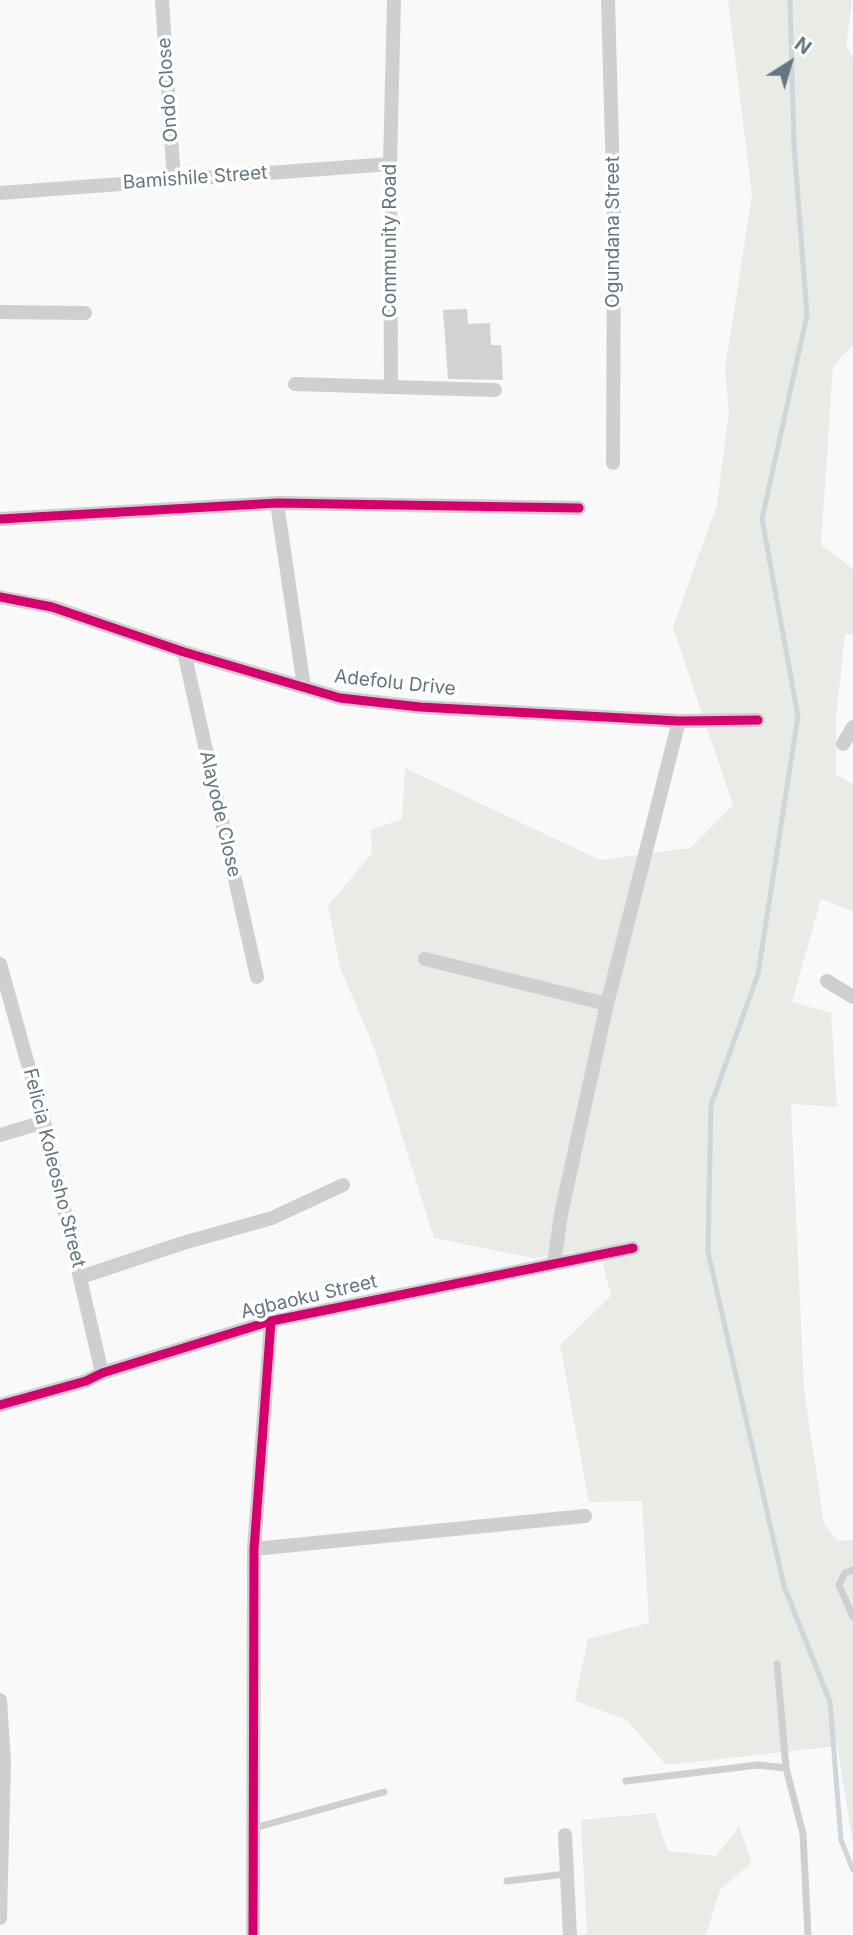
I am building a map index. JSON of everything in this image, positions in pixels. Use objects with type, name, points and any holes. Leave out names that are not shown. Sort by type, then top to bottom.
[{"type":"street","name":"Ondo Close","points":[[162,0],[174,180]]},
{"type":"street","name":"Community Road","points":[[391,387],[390,164],[394,0]]},
{"type":"street","name":"Ogundana Street","points":[[608,0],[614,214],[613,463]]},
{"type":"street","name":"Bamishile Street","points":[[0,193],[390,164]]},
{"type":"street","points":[[0,312],[85,313]]},
{"type":"street","points":[[295,384],[495,390]]},
{"type":"street","points":[[277,503],[304,687]]},
{"type":"street","points":[[0,519],[277,503],[579,508]]},
{"type":"street","name":"Adefolu Drive","points":[[0,597],[52,607],[184,652],[340,698],[420,707],[679,721],[758,720]]},
{"type":"street","name":"Alayode Close","points":[[184,652],[257,977]]},
{"type":"street","points":[[554,1264],[561,1214],[607,1004],[679,721]]},
{"type":"street","points":[[843,744],[853,727]]},
{"type":"street","points":[[425,959],[607,1004]]},
{"type":"street","name":"Felicia Koleosho Street","points":[[0,964],[44,1122],[102,1373]]},
{"type":"street","points":[[827,982],[853,997]]},
{"type":"street","points":[[0,1135],[44,1122]]},
{"type":"street","points":[[81,1277],[183,1243],[272,1218],[343,1185]]},
{"type":"street","name":"Agbaoku Street","points":[[0,1405],[86,1381],[102,1373],[271,1321],[633,1248]]},
{"type":"street","points":[[253,1935],[254,1549],[271,1321]]},
{"type":"street","points":[[254,1549],[585,1516]]},
{"type":"street","points":[[0,1700],[4,1762],[0,1918]]},
{"type":"street","points":[[565,1835],[570,1935]]},
{"type":"lane","points":[[853,1570],[845,1573],[839,1584],[853,1617]]},
{"type":"lane","points":[[777,1664],[786,1768],[803,1834],[808,1935]]},
{"type":"lane","points":[[626,1782],[758,1765],[786,1768]]},
{"type":"lane","points":[[254,1828],[384,1792]]},
{"type":"lane","points":[[507,1881],[567,1874]]},
{"type":"shaded area","points":[[728,0],[852,0],[846,46],[853,58],[853,345],[833,366],[821,545],[853,569],[853,636],[845,633],[836,719],[836,774],[853,784],[853,911],[821,899],[792,1002],[831,1013],[837,1107],[791,1104],[804,1390],[824,1524],[838,1541],[853,1540],[853,1843],[837,1746],[666,1765],[627,1720],[575,1701],[588,1639],[649,1623],[642,1501],[589,1502],[560,1345],[611,1296],[599,1248],[533,1258],[434,1238],[375,1050],[340,967],[328,906],[372,853],[371,830],[402,819],[405,768],[600,860],[691,848],[733,805],[673,627],[717,505],[729,411],[725,369],[752,195]]},
{"type":"shaded area","points":[[655,1813],[668,1851],[716,1856],[739,1827],[752,1862],[720,1890],[706,1935],[587,1935],[581,1820]]},
{"type":"building","points":[[467,309],[468,324],[490,323],[491,345],[501,345],[503,380],[448,379],[443,310]]},
{"type":"waterway","points":[[790,0],[794,145],[807,315],[762,519],[798,716],[758,974],[711,1105],[708,1252],[784,1586],[830,1702],[841,1840],[853,1870]]},
{"type":"cycle path","points":[[0,519],[277,503],[579,508]]},
{"type":"cycle path","points":[[0,597],[52,607],[184,652],[340,698],[420,707],[679,721],[758,720]]},
{"type":"cycle path","points":[[0,1405],[86,1381],[102,1373],[271,1321],[633,1248]]},
{"type":"cycle path","points":[[253,1935],[254,1549],[271,1321]]}]
